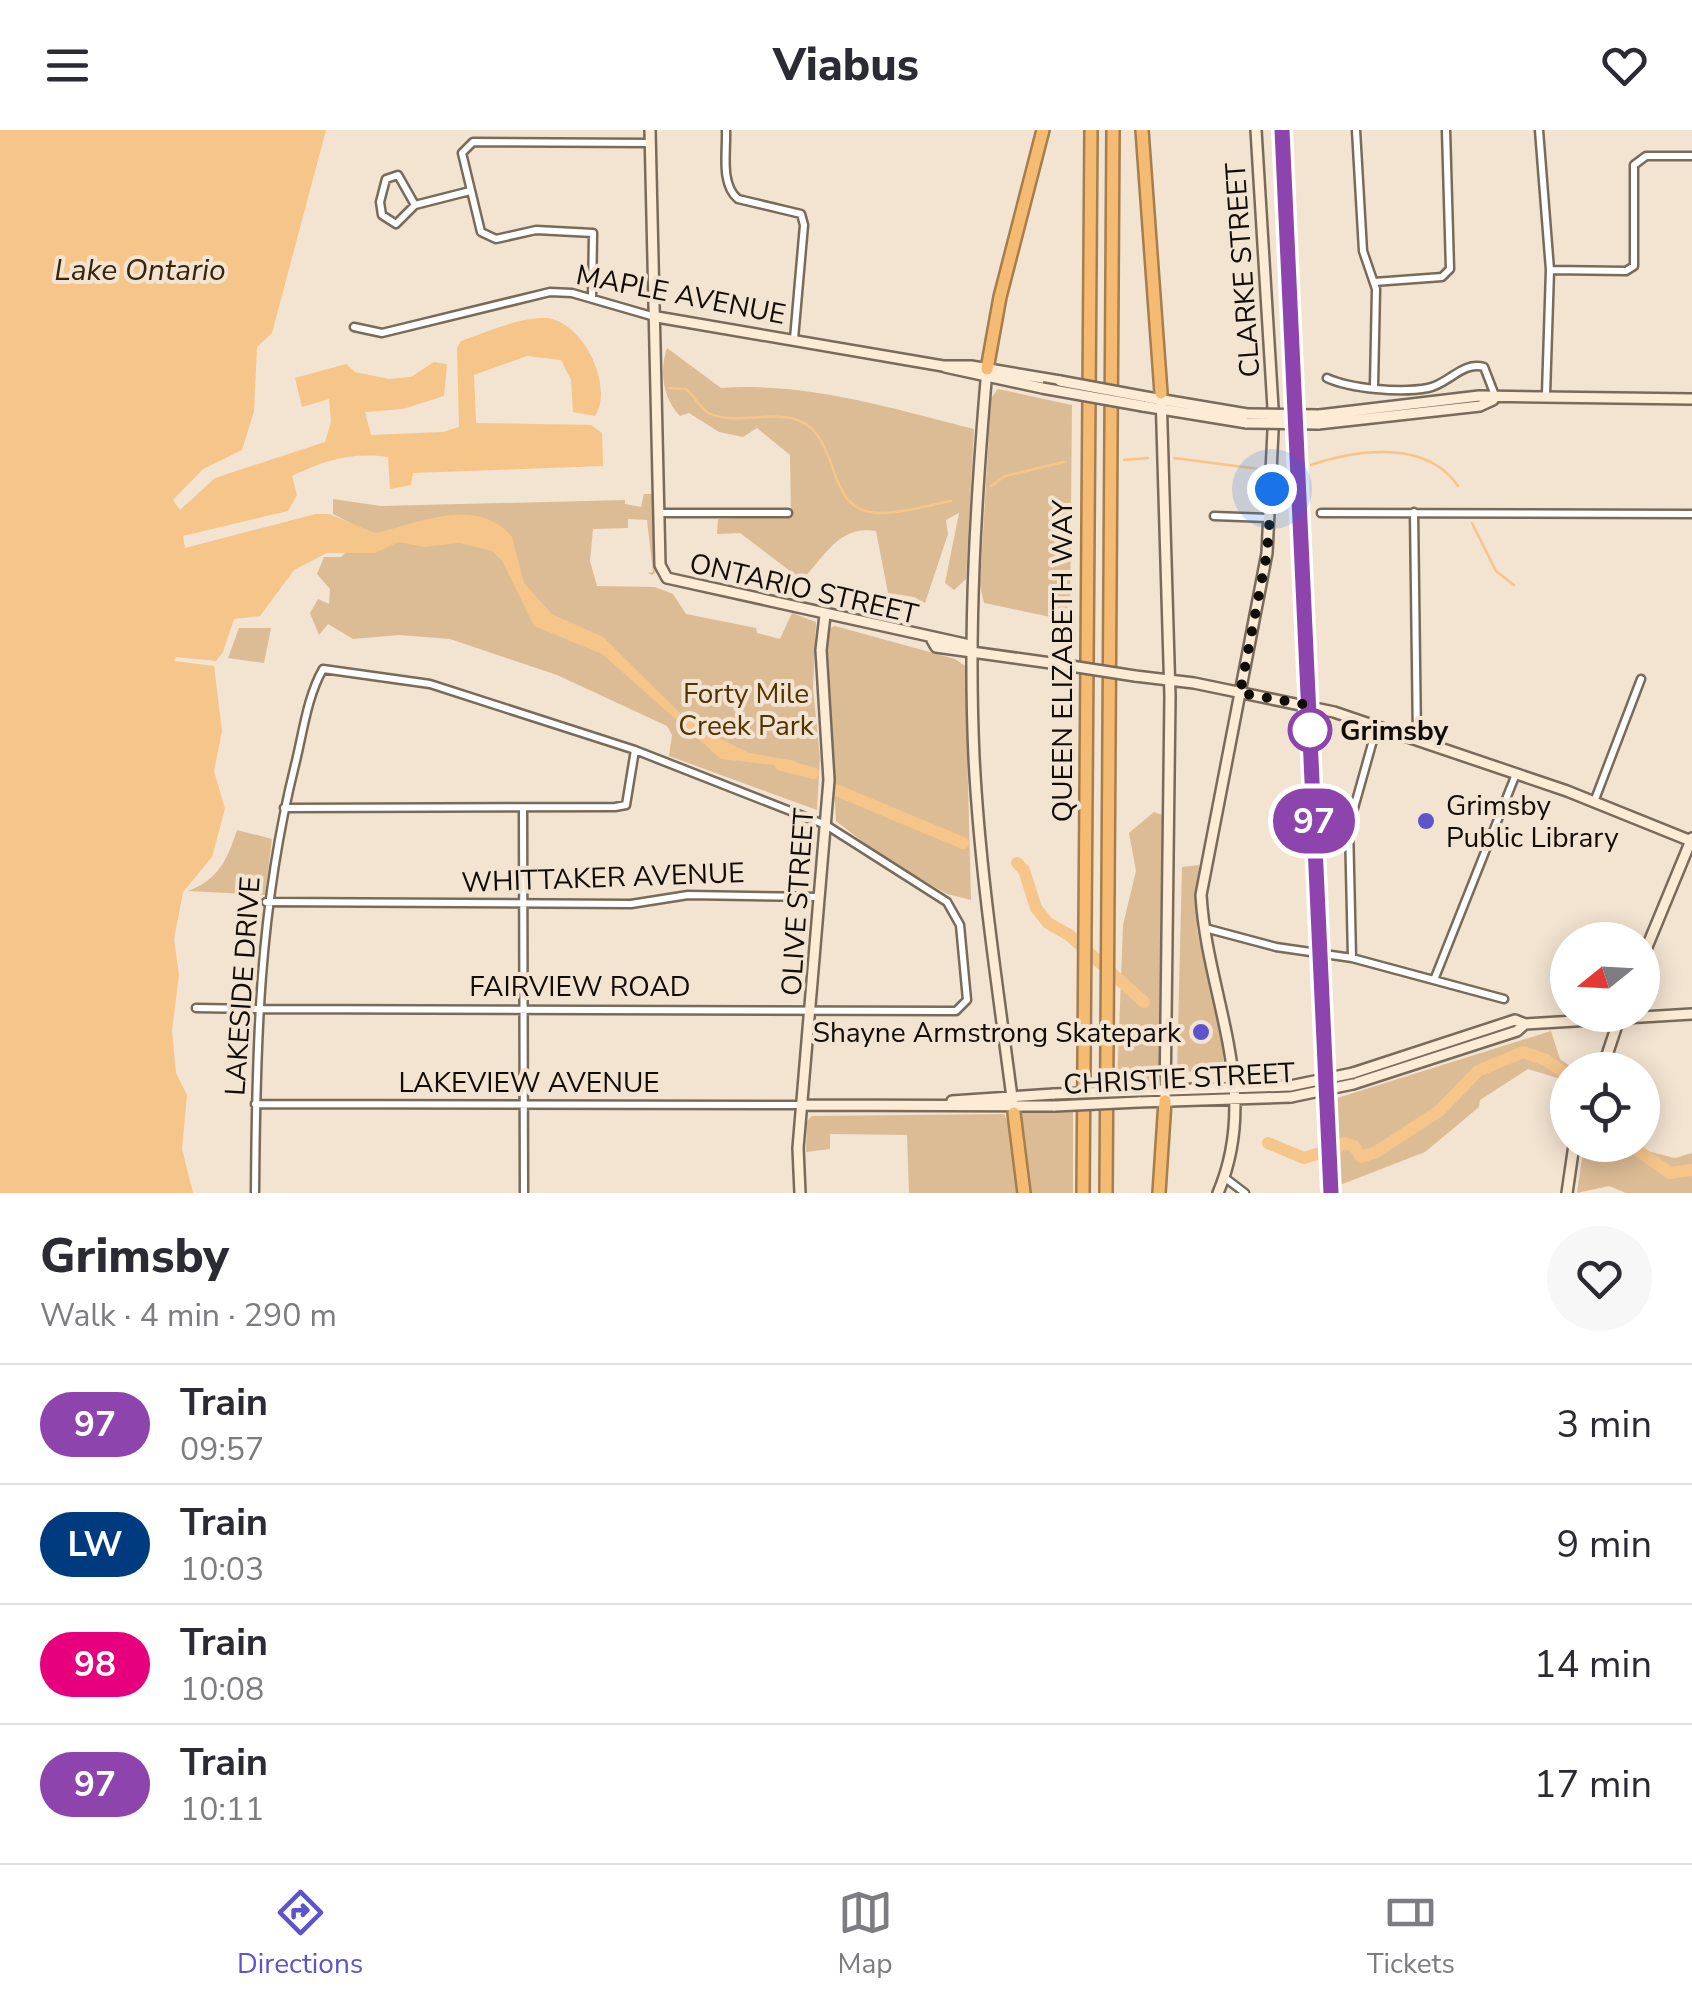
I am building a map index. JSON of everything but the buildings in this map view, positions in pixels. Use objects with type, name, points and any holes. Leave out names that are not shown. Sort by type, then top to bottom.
[{"type":"highway","points":[[987,374],[1000,297],[1043,130]]},
{"type":"highway","name":"QUEEN ELIZABETH WAY","points":[[1082,1193],[1091,130]]},
{"type":"highway","name":"QUEEN ELIZABETH WAY","points":[[1106,1193],[1113,130]]},
{"type":"highway","points":[[1142,130],[1162,401]]},
{"type":"highway","points":[[1159,1193],[1165,1096]]},
{"type":"highway","points":[[1012,1105],[1024,1193]]},
{"type":"street","points":[[650,130],[662,513],[788,513]]},
{"type":"street","points":[[726,130],[727,184],[732,194],[738,199],[800,214],[804,225],[794,340]]},
{"type":"street","name":"CLARKE STREET","points":[[1256,130],[1274,408]]},
{"type":"street","points":[[1356,130],[1362,251],[1374,282],[1374,386]]},
{"type":"street","points":[[1374,282],[1442,277],[1450,269],[1446,130]]},
{"type":"street","points":[[1539,130],[1550,270],[1546,394]]},
{"type":"street","points":[[592,299],[593,233],[536,230],[496,239],[481,232],[462,153],[472,142],[651,143]]},
{"type":"street","points":[[1550,270],[1626,271],[1634,266],[1634,165],[1646,156],[1692,156]]},
{"type":"street","points":[[415,206],[398,175],[386,179],[380,202],[386,222],[396,224],[415,206],[470,192]]},
{"type":"street","name":"MAPLE AVENUE","points":[[354,327],[382,333],[550,292],[656,317],[1247,418],[1318,419],[1479,396],[1692,399]]},
{"type":"street","points":[[1327,378],[1341,384],[1430,388],[1474,364],[1484,367],[1496,399]]},
{"type":"street","points":[[987,374],[976,492],[971,650],[980,852],[1012,1105]]},
{"type":"street","points":[[1162,401],[1170,682],[1165,1096]]},
{"type":"street","points":[[1218,1193],[1235,1132],[1234,1095],[1228,1022],[1202,928],[1205,860],[1271,518],[1274,430]]},
{"type":"street","points":[[1321,512],[1692,514]]},
{"type":"street","points":[[1414,512],[1416,739]]},
{"type":"street","name":"ONTARIO STREET","points":[[662,513],[666,578],[932,640],[965,644],[971,650],[1304,704],[1378,725],[1691,840]]},
{"type":"street","points":[[1214,516],[1271,518]]},
{"type":"street","name":"OLIVE STREET","points":[[800,1193],[802,1105],[828,780],[821,650],[825,615]]},
{"type":"street","name":"LAKESIDE DRIVE","points":[[255,1193],[257,1009],[266,902],[284,808],[323,669],[430,684],[635,750]]},
{"type":"street","points":[[1594,802],[1641,679]]},
{"type":"street","points":[[1352,958],[1349,826],[1378,725]]},
{"type":"street","points":[[284,808],[626,806],[635,750],[826,826]]},
{"type":"street","points":[[1434,980],[1516,774]]},
{"type":"street","points":[[523,809],[524,1193]]},
{"type":"street","name":"FAIRVIEW ROAD","points":[[196,1008],[963,1007],[966,1000],[960,925],[947,902],[826,826]]},
{"type":"street","points":[[1657,922],[1691,840]]},
{"type":"street","name":"WHITTAKER AVENUE","points":[[266,902],[631,904],[688,895],[821,897]]},
{"type":"street","points":[[1202,928],[1214,927],[1276,947],[1352,958],[1504,998]]},
{"type":"street","name":"CHRISTIE STREET","points":[[1660,1015],[1692,1014]]},
{"type":"street","name":"CHRISTIE STREET","points":[[802,1105],[1012,1105],[1138,1096],[1290,1092],[1353,1079],[1482,1028],[1515,1020],[1525,1024],[1550,1022]]},
{"type":"street","name":"LAKEVIEW AVENUE","points":[[255,1104],[802,1105]]},
{"type":"street","points":[[1568,1193],[1572,1162]]},
{"type":"street","points":[[1224,1177],[1246,1193]]},
{"type":"green space","points":[[667,348],[721,388],[817,393],[974,429],[966,579],[954,590],[945,583],[959,513],[946,520],[948,534],[925,603],[888,593],[876,531],[863,530],[842,538],[802,580],[740,533],[717,534],[718,519],[791,516],[790,455],[757,428],[743,437],[719,432],[689,413],[680,416],[664,384]]},
{"type":"green space","points":[[998,389],[1072,405],[1070,621],[984,603],[980,585],[991,398]]},
{"type":"green space","name":"Forty Mile Creek Park","points":[[644,494],[654,494],[657,571],[652,575],[648,573],[653,572],[647,520],[628,519],[628,528],[593,529],[590,561],[597,586],[655,587],[673,594],[686,614],[756,628],[757,633],[780,639],[792,613],[816,622],[813,688],[820,758],[817,810],[669,756],[672,735],[667,726],[557,675],[450,639],[399,635],[353,639],[328,624],[319,635],[310,613],[318,599],[329,604],[330,589],[317,574],[324,557],[341,557],[368,532],[333,514],[333,499],[381,506],[625,500],[625,504],[641,507]]},
{"type":"green space","name":"Forty Mile Creek Park","points":[[835,626],[955,659],[965,666],[971,900],[947,894],[881,856],[836,821],[826,643],[828,629]]},
{"type":"green space","points":[[239,628],[271,628],[264,663],[228,658]]},
{"type":"green space","points":[[1154,812],[1166,816],[1160,1073],[1149,1084],[1117,1085],[1123,925],[1136,871],[1129,833]]},
{"type":"green space","points":[[237,830],[272,839],[265,895],[188,891],[207,881],[220,867]]},
{"type":"green space","points":[[1199,865],[1197,930],[1224,1043],[1223,1073],[1177,1071],[1182,867]]},
{"type":"green space","points":[[1550,1031],[1558,1052],[1550,1052],[1550,1076],[1528,1069],[1480,1100],[1479,1107],[1425,1152],[1340,1185],[1334,1099]]},
{"type":"green space","points":[[1073,1112],[1073,1193],[1029,1193],[1018,1113]]},
{"type":"green space","points":[[1004,1114],[1011,1129],[1017,1193],[909,1193],[907,1135],[830,1134],[830,1149],[806,1152],[807,1121],[812,1116]]},
{"type":"green space","points":[[1692,1153],[1692,1193],[1626,1193],[1609,1186],[1577,1193],[1582,1162],[1660,1162],[1660,1154],[1675,1158]]},
{"type":"water","name":"Lake Ontario","points":[[0,130],[326,130],[272,333],[257,347],[254,411],[242,450],[203,469],[173,500],[180,510],[215,478],[325,442],[331,422],[329,399],[302,407],[295,378],[346,364],[355,372],[389,379],[411,377],[434,362],[447,364],[444,396],[403,409],[365,412],[371,435],[443,432],[459,427],[457,348],[461,341],[513,323],[544,318],[570,329],[591,355],[601,388],[595,416],[573,412],[571,380],[561,360],[527,356],[474,375],[476,423],[591,425],[602,433],[603,466],[413,473],[411,485],[390,489],[388,457],[338,459],[292,476],[297,495],[288,511],[183,536],[185,548],[316,514],[329,514],[375,533],[446,516],[482,517],[498,524],[512,537],[524,583],[552,614],[603,637],[681,714],[711,734],[749,753],[796,761],[794,773],[781,766],[721,759],[602,654],[534,626],[502,561],[492,551],[459,543],[424,547],[399,542],[375,553],[327,553],[294,570],[260,616],[234,619],[216,661],[176,657],[174,661],[214,666],[222,731],[214,771],[225,809],[212,857],[183,892],[174,939],[179,975],[172,1030],[176,1073],[187,1095],[182,1149],[193,1193],[0,1193]]},
{"type":"waterway","points":[[669,388],[686,389],[704,410],[717,416],[800,421],[823,444],[850,502],[863,510],[890,513],[951,501]]},
{"type":"waterway","points":[[1311,465],[1349,455],[1390,452],[1429,461],[1458,486]]},
{"type":"waterway","points":[[1124,460],[1148,458]]},
{"type":"waterway","points":[[1174,458],[1259,469]]},
{"type":"waterway","points":[[991,486],[1005,476],[1064,462]]},
{"type":"waterway","points":[[1472,523],[1496,571],[1514,585]]},
{"type":"waterway","points":[[781,765],[813,773]]},
{"type":"waterway","points":[[836,790],[963,843]]},
{"type":"waterway","points":[[1017,863],[1024,870],[1036,908],[1048,923],[1069,935],[1144,1002]]},
{"type":"waterway","points":[[1332,1150],[1344,1143],[1354,1146],[1361,1157],[1376,1152],[1439,1111],[1478,1071],[1523,1052],[1550,1063]]},
{"type":"waterway","points":[[1268,1143],[1304,1158],[1320,1153]]},
{"type":"waterway","points":[[1654,1162],[1670,1173],[1692,1170]]},
{"type":"railway","points":[[1278,130],[1327,1193]]},
{"type":"train","name":"97","points":[[1282,130],[1331,1193]]},
{"type":"place","name":"Grimsby","points":[[1310,730]]},
{"type":"place","name":"Grimsby Public Library","points":[[1426,821]]},
{"type":"place","name":"Shayne Armstrong Skatepark","points":[[1201,1032]]},
{"type":"route","points":[[1272,489],[1267,553],[1240,693],[1308,705],[1310,730]]}]
